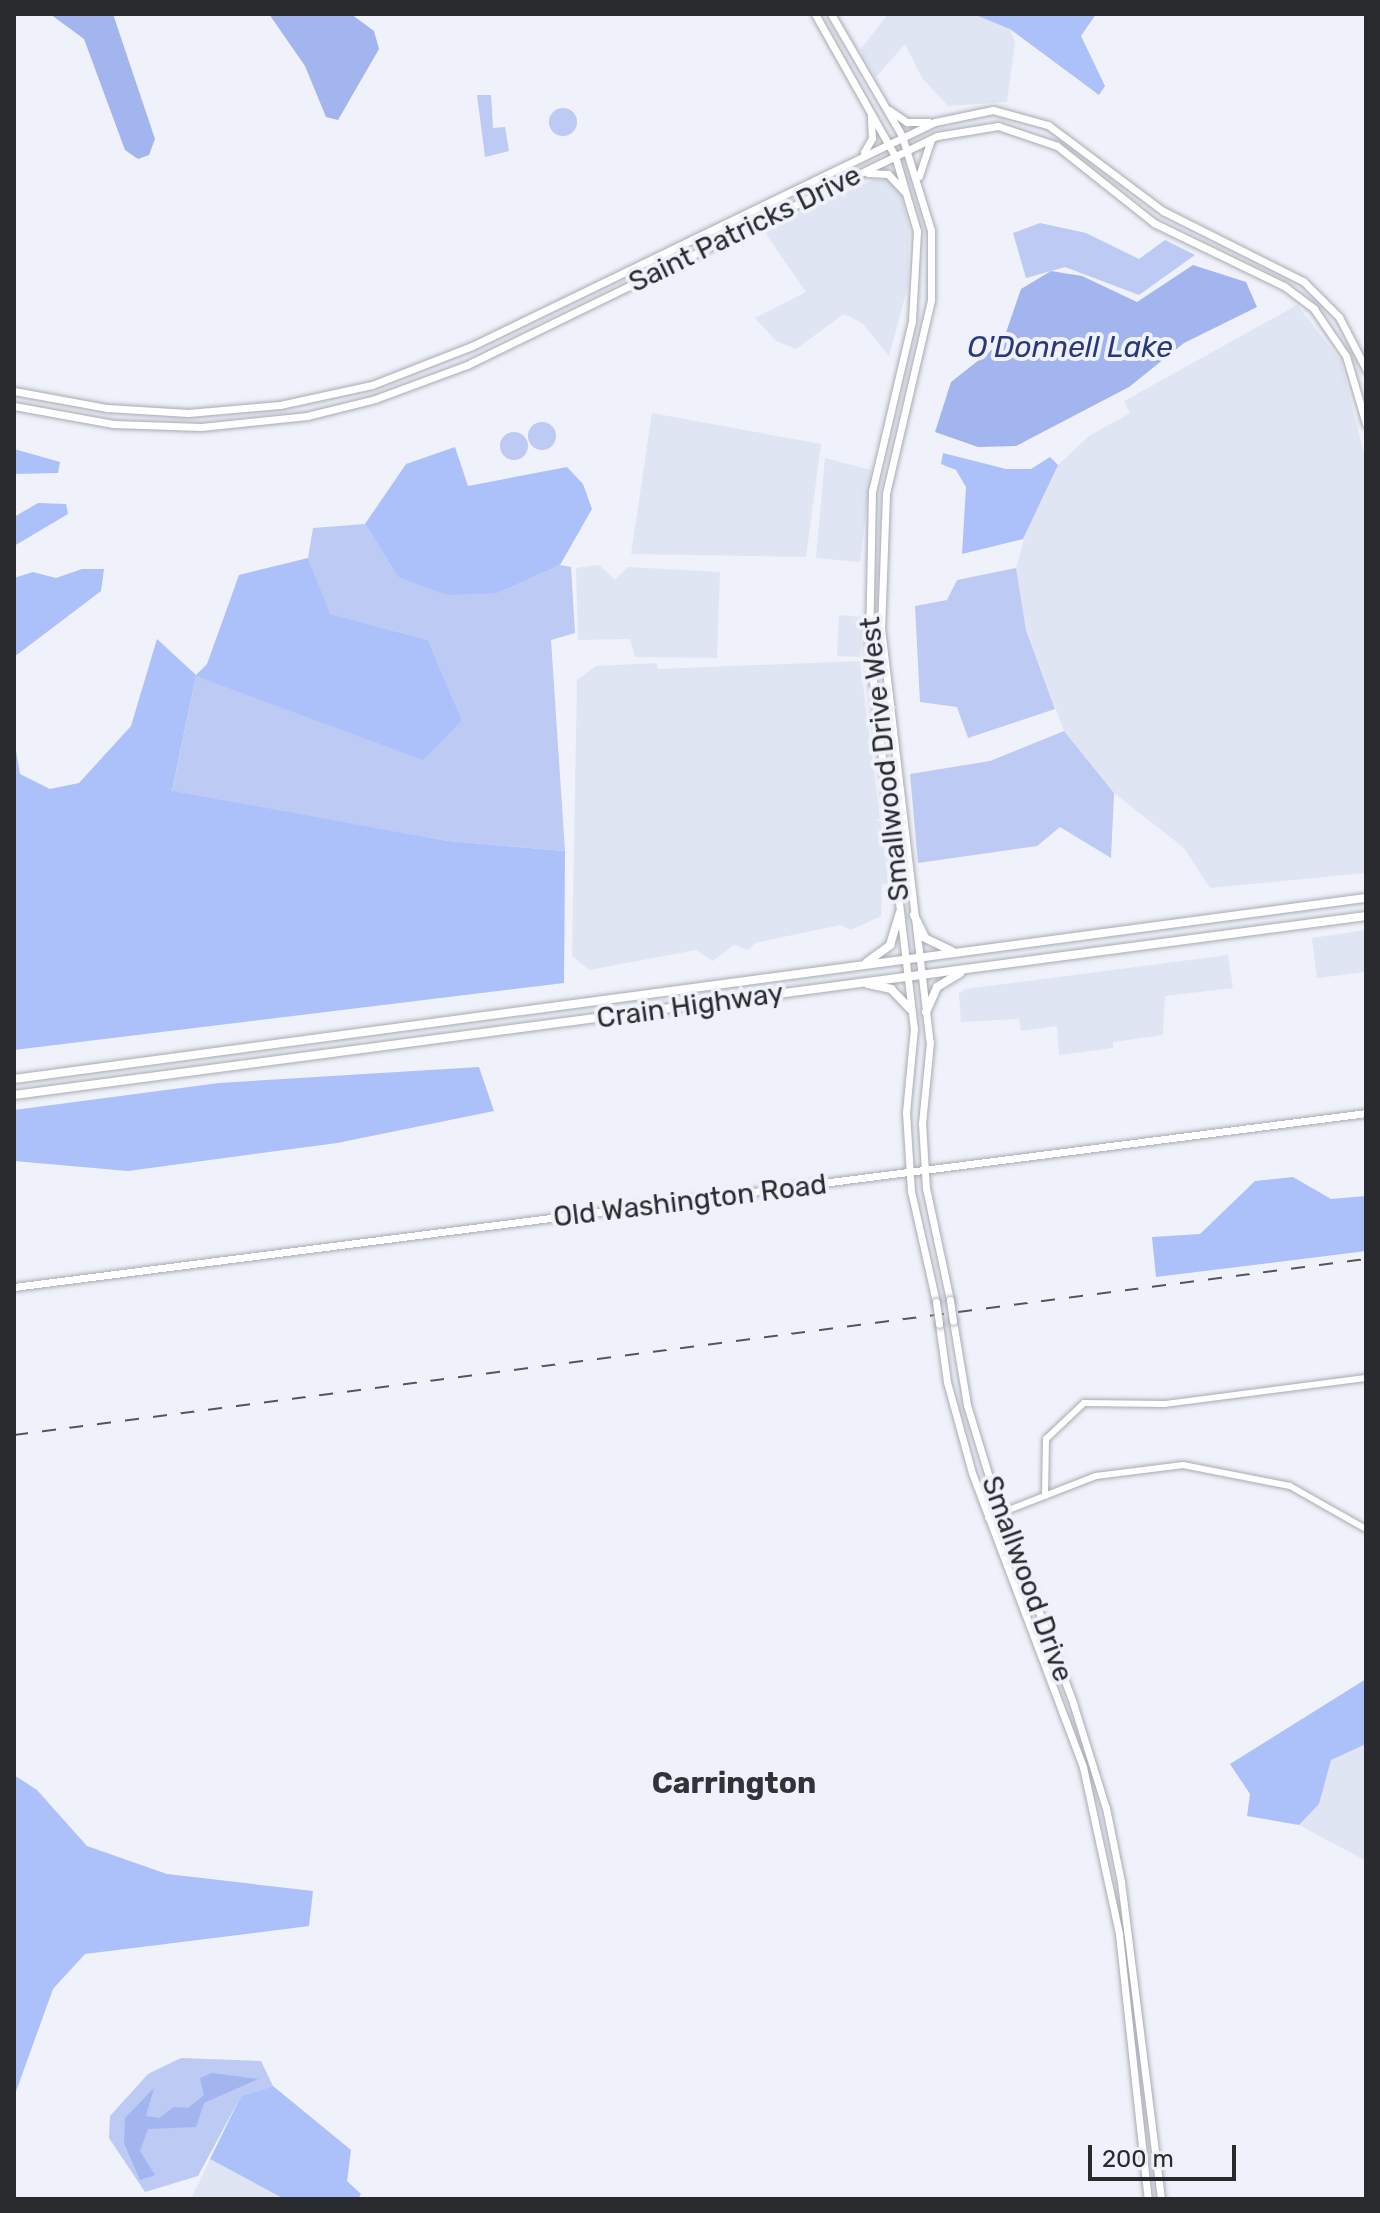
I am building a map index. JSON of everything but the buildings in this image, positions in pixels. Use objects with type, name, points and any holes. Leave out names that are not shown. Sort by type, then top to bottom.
[{"type":"highway","name":"Crain Highway","points":[[14,1079],[1366,898]]},
{"type":"highway","points":[[862,965],[890,945],[900,912]]},
{"type":"highway","points":[[914,915],[925,938],[957,952]]},
{"type":"highway","name":"Crain Highway","points":[[14,1095],[1366,916]]},
{"type":"highway","points":[[926,1012],[940,984],[968,969]]},
{"type":"highway","points":[[847,983],[891,989],[910,1009]]},
{"type":"highway","points":[[392,1028],[393,1045]]},
{"type":"highway","points":[[174,1074],[175,1057]]},
{"type":"main road","name":"Smallwood Drive West","points":[[815,14],[840,64],[889,143],[910,198],[917,290],[872,491],[868,583],[870,661],[905,959]]},
{"type":"main road","points":[[823,14],[840,64]]},
{"type":"main road","name":"Smallwood Drive West","points":[[831,14],[902,136],[918,178],[931,230],[931,300],[886,494],[881,604],[918,957]]},
{"type":"main road","points":[[884,105],[907,122],[935,122]]},
{"type":"main road","points":[[859,157],[872,138],[868,106]]},
{"type":"main road","name":"Saint Patricks Drive","points":[[14,391],[151,412],[280,405],[414,370],[902,136],[935,122],[993,110],[1039,121],[1080,144],[1163,211],[1311,288],[1339,317],[1366,369]]},
{"type":"main road","name":"Saint Patricks Drive","points":[[14,406],[113,424],[253,423],[402,390],[937,136],[998,126],[1038,136],[1159,226],[1284,286],[1314,309],[1346,356],[1366,424]]},
{"type":"main road","points":[[918,178],[921,154],[937,136]]},
{"type":"main road","points":[[862,173],[888,174],[910,198]]},
{"type":"main road","points":[[1159,226],[1173,222],[1211,237]]},
{"type":"main road","points":[[113,424],[124,413],[151,412]]},
{"type":"main road","name":"Smallwood Drive","points":[[918,957],[926,1012],[925,1172],[967,1405],[1000,1513],[1073,1703],[1106,1808],[1123,1894],[1161,2199]]},
{"type":"main road","name":"Smallwood Drive","points":[[905,959],[915,1054],[906,1112],[909,1175],[936,1302],[951,1403],[988,1518],[1083,1767],[1119,1934],[1148,2199]]},
{"type":"main road","name":"Old Washington Road","points":[[14,1287],[909,1175],[1366,1113]]},
{"type":"street","points":[[1045,1496],[1046,1439],[1084,1403],[1165,1404],[1366,1378]]},
{"type":"street","points":[[988,1518],[1125,1470],[1216,1467],[1290,1486],[1366,1529]]},
{"type":"shaded area","points":[[888,14],[973,14],[1010,29],[1015,42],[1007,102],[948,106],[922,78],[905,44],[876,77],[860,50]]},
{"type":"shaded area","points":[[973,14],[1096,14],[1081,36],[1105,86],[1099,95],[1010,29]]},
{"type":"shaded area","points":[[477,95],[491,95],[493,128],[505,127],[509,151],[485,157]]},
{"type":"shaded area","points":[[563,108],[573,112],[577,122],[573,132],[563,136],[553,132],[549,122],[553,112]]},
{"type":"shaded area","points":[[873,180],[888,180],[900,192],[909,227],[908,286],[889,356],[862,323],[844,314],[796,349],[776,341],[755,318],[806,292],[763,230]]},
{"type":"shaded area","points":[[1040,223],[1086,233],[1139,259],[1165,240],[1195,255],[1139,295],[1065,267],[1026,278],[1013,233]]},
{"type":"shaded area","points":[[1297,305],[1341,361],[1366,462],[1366,873],[1210,888],[1184,848],[1114,793],[1064,731],[1026,630],[1016,568],[1033,508],[1058,465],[1089,436],[1130,413],[1124,401]]},
{"type":"shaded area","points":[[652,413],[821,444],[806,557],[631,554]]},
{"type":"shaded area","points":[[542,422],[552,426],[556,436],[552,446],[542,450],[532,446],[528,436],[532,426]]},
{"type":"shaded area","points":[[514,432],[524,436],[528,446],[524,456],[514,460],[504,456],[500,446],[504,436]]},
{"type":"shaded area","points":[[455,447],[468,486],[567,467],[583,484],[592,509],[560,565],[498,593],[447,595],[398,577],[365,524],[406,464]]},
{"type":"shaded area","points":[[14,449],[60,462],[58,473],[14,474]]},
{"type":"shaded area","points":[[943,453],[1006,469],[1031,469],[1050,457],[1058,465],[1023,539],[962,554],[966,487],[956,470],[941,464]]},
{"type":"shaded area","points":[[825,458],[871,470],[860,562],[816,558]]},
{"type":"shaded area","points":[[38,503],[66,504],[68,514],[14,546],[14,517]]},
{"type":"shaded area","points":[[365,524],[398,577],[498,593],[560,565],[571,567],[575,633],[551,640],[565,851],[448,841],[172,792],[196,676],[462,720],[428,640],[329,614],[308,558],[313,528]]},
{"type":"shaded area","points":[[308,558],[330,614],[428,640],[462,720],[423,760],[196,676],[172,791],[448,841],[565,851],[564,983],[14,1050],[14,739],[20,774],[50,789],[79,783],[131,726],[157,639],[196,675],[207,664],[239,575]]},
{"type":"shaded area","points":[[599,565],[615,580],[628,567],[720,572],[717,658],[635,657],[630,639],[578,640],[576,568]]},
{"type":"shaded area","points":[[1016,568],[1026,630],[1055,709],[968,738],[957,707],[920,702],[915,606],[947,600],[957,580]]},
{"type":"shaded area","points":[[82,569],[104,569],[101,591],[14,657],[14,578],[33,572],[56,578]]},
{"type":"shaded area","points":[[839,615],[864,617],[860,657],[837,656]]},
{"type":"shaded area","points":[[860,661],[888,883],[882,885],[881,916],[851,930],[840,925],[755,943],[748,950],[734,945],[713,961],[696,950],[589,970],[572,956],[577,680],[596,666],[657,663],[658,669]]},
{"type":"shaded area","points":[[1064,731],[1114,793],[1111,858],[1060,827],[1037,846],[918,863],[910,774],[990,761]]},
{"type":"shaded area","points":[[1366,930],[1366,972],[1317,978],[1312,938]]},
{"type":"shaded area","points":[[1228,955],[1233,988],[1165,996],[1163,1035],[1113,1042],[1113,1048],[1059,1055],[1057,1026],[1021,1031],[1019,1019],[961,1022],[959,994],[965,989]]},
{"type":"shaded area","points":[[479,1067],[494,1111],[337,1143],[128,1171],[14,1161],[14,1110],[219,1083]]},
{"type":"shaded area","points":[[1293,1177],[1331,1199],[1366,1196],[1366,1251],[1156,1277],[1152,1237],[1200,1234],[1255,1181]]},
{"type":"shaded area","points":[[1366,1679],[1366,1744],[1331,1760],[1319,1804],[1299,1825],[1247,1816],[1250,1794],[1230,1764]]},
{"type":"shaded area","points":[[1366,1744],[1366,1861],[1299,1825],[1319,1804],[1330,1760]]},
{"type":"shaded area","points":[[14,1775],[37,1790],[87,1846],[167,1874],[313,1891],[309,1926],[85,1954],[53,1989],[14,2097]]},
{"type":"shaded area","points":[[181,2058],[261,2061],[273,2086],[241,2096],[198,2176],[145,2192],[109,2138],[110,2116],[148,2074]]},
{"type":"shaded area","points":[[273,2086],[351,2150],[347,2181],[361,2194],[358,2199],[284,2199],[210,2159],[241,2096]]},
{"type":"shaded area","points":[[210,2159],[284,2199],[191,2199]]},
{"type":"water","points":[[50,14],[113,14],[155,139],[149,155],[138,159],[125,150],[84,39]]},
{"type":"water","points":[[269,14],[351,14],[374,31],[379,49],[338,120],[326,117],[305,66]]},
{"type":"water","name":"O'Donnell Lake","points":[[1193,265],[1246,282],[1257,307],[1184,343],[1129,387],[1016,446],[978,447],[935,432],[951,382],[1003,341],[1021,289],[1051,271],[1082,276],[1137,302]]},
{"type":"water","points":[[212,2073],[258,2079],[204,2103],[196,2127],[148,2129],[140,2151],[155,2175],[140,2180],[124,2143],[125,2118],[154,2088],[146,2116],[159,2118],[174,2107],[188,2108],[204,2095],[200,2078]]},
{"type":"railway","points":[[14,1435],[1366,1259]]},
{"type":"district","name":"Carrington","points":[[734,1783]]}]
